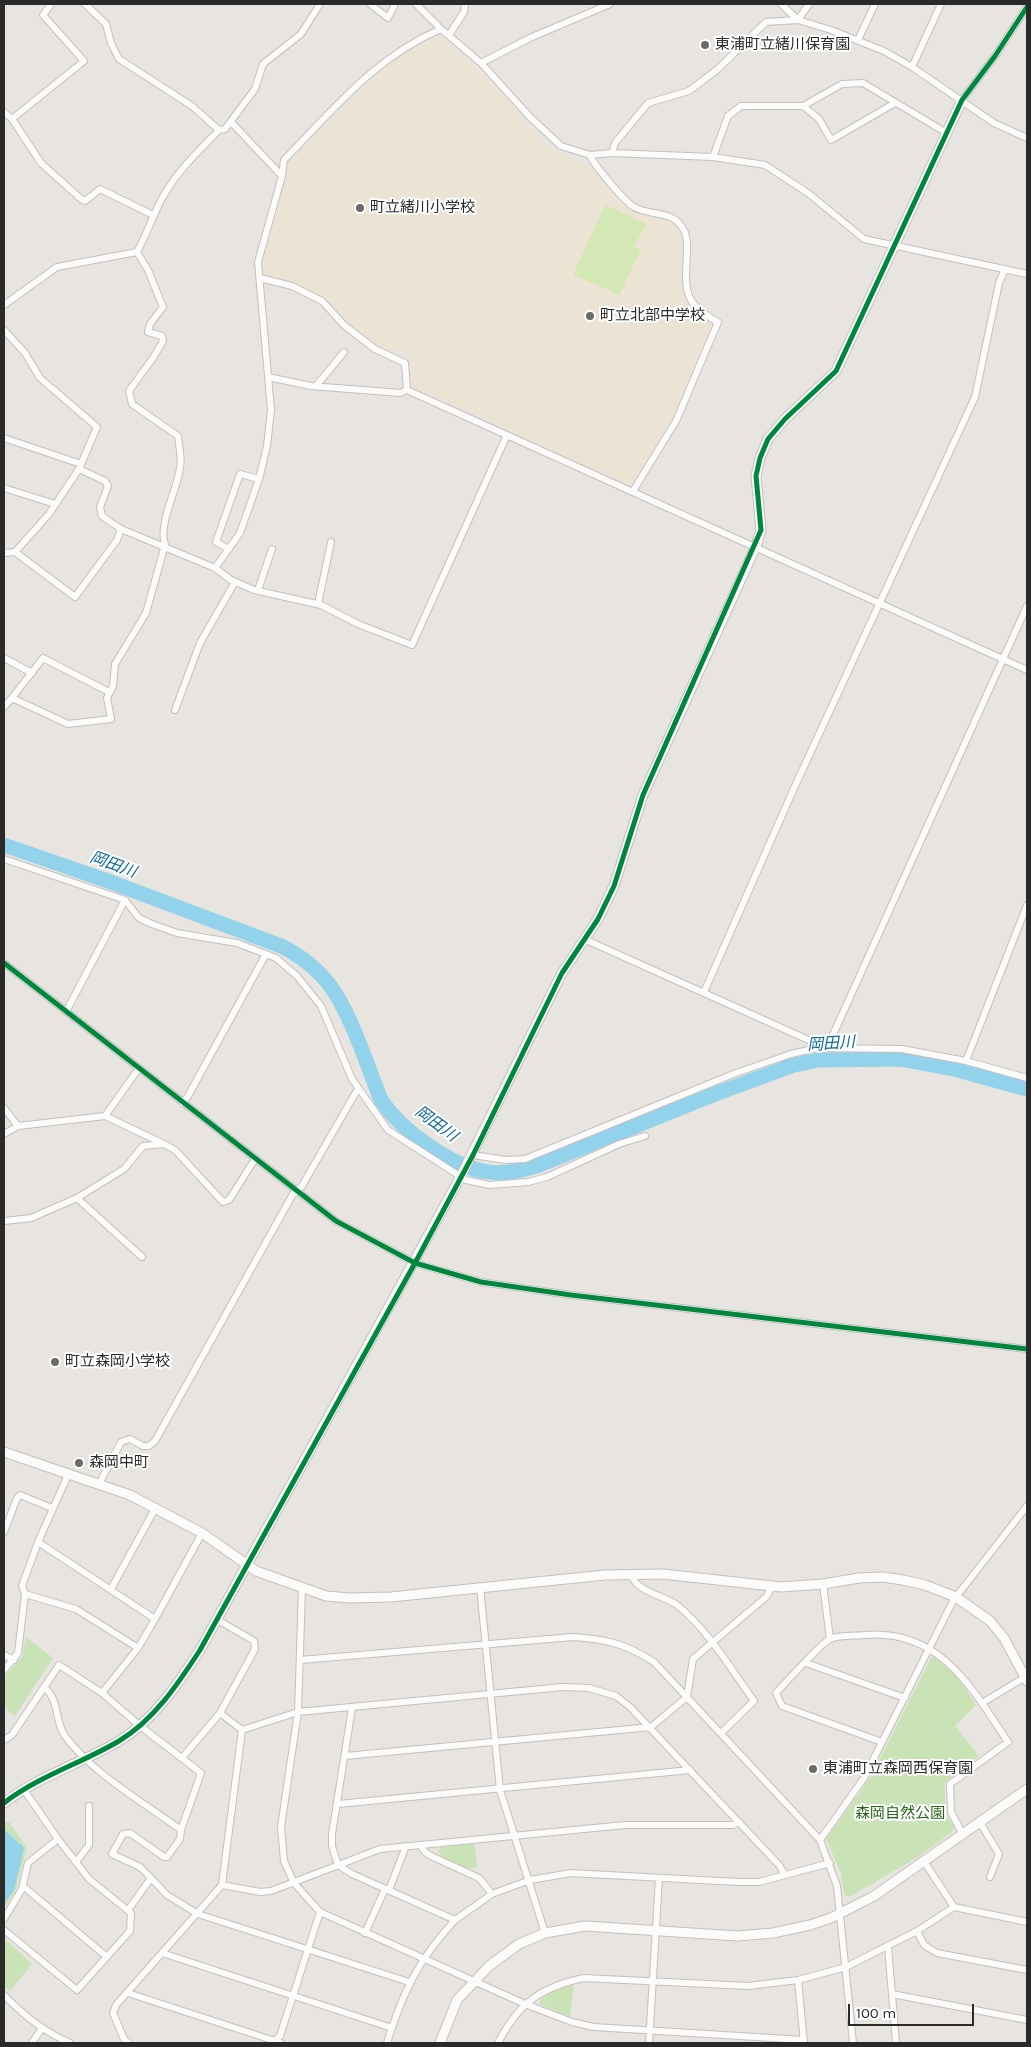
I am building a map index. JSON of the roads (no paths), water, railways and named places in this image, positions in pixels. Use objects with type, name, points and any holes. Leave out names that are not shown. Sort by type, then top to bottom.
[{"type":"street","points":[[12,119],[84,61],[43,15],[51,4]]},
{"type":"street","points":[[85,4],[106,24],[111,43],[119,58],[192,106],[220,130]]},
{"type":"street","points":[[4,305],[57,268],[137,252],[154,215],[178,173],[220,130],[225,129],[231,122],[255,90],[263,64],[301,34],[320,4]]},
{"type":"street","points":[[370,4],[388,18],[395,4]]},
{"type":"street","points":[[416,4],[441,29],[481,63],[549,137],[561,146],[590,155],[612,153],[713,157],[765,165],[808,193],[864,239],[1004,271],[1027,274]]},
{"type":"street","points":[[449,35],[464,12],[465,4]]},
{"type":"street","points":[[481,63],[532,37],[610,4]]},
{"type":"street","points":[[781,4],[798,20]]},
{"type":"street","points":[[798,20],[809,4]]},
{"type":"street","points":[[858,40],[875,4]]},
{"type":"street","points":[[912,67],[941,4]]},
{"type":"street","points":[[4,1803],[24,1790],[120,1740],[140,1726],[182,1678],[216,1619],[415,1263],[473,1155],[562,973],[598,919],[614,886],[643,795],[756,546],[761,530],[756,476],[760,458],[768,439],[785,419],[836,371],[945,132],[962,100],[995,56],[1027,5]]},
{"type":"street","points":[[612,153],[615,143],[648,104],[689,91],[718,68],[766,22],[798,20],[858,40],[912,67],[994,123],[1027,138]]},
{"type":"street","points":[[215,568],[240,533],[259,479],[267,446],[271,410],[258,262],[282,176],[284,160],[354,86],[414,40],[441,29]]},
{"type":"street","points":[[713,157],[728,116],[741,106],[803,106],[842,84],[863,84],[887,96],[895,103],[945,132]]},
{"type":"street","points":[[803,106],[819,119],[830,140],[895,103]]},
{"type":"street","points":[[4,112],[12,119],[41,163],[81,199],[85,200],[100,189],[154,215]]},
{"type":"street","points":[[231,122],[282,176]]},
{"type":"street","points":[[590,155],[593,164],[605,174],[626,201],[635,208],[674,219],[682,227],[687,238],[686,293],[699,312],[718,322],[676,421],[634,492]]},
{"type":"street","points":[[12,698],[68,724],[112,719],[107,698],[113,686],[115,664],[146,613],[165,546],[163,539],[169,506],[180,468],[180,448],[178,436],[132,404],[129,397],[129,391],[163,341],[162,336],[148,332],[150,324],[163,307],[148,270],[137,252]]},
{"type":"street","points":[[704,992],[795,786],[881,604],[975,397],[999,283],[1004,271]]},
{"type":"street","points":[[260,278],[292,286],[322,301],[345,326],[375,349],[401,359],[405,363],[407,390],[1027,670]]},
{"type":"street","points":[[4,330],[25,353],[40,378],[97,427],[80,466],[49,514],[15,552],[4,553]]},
{"type":"street","points":[[316,386],[344,352]]},
{"type":"street","points":[[268,377],[316,386],[402,393],[406,390]]},
{"type":"street","points":[[4,438],[80,466],[105,481],[108,486],[100,507],[102,516],[121,529],[215,568],[235,582],[258,590],[318,604],[358,624],[412,646],[507,435]]},
{"type":"street","points":[[229,548],[216,542],[240,474],[259,479]]},
{"type":"street","points":[[4,488],[55,504]]},
{"type":"street","points":[[15,552],[75,597],[117,540],[121,529]]},
{"type":"street","points":[[318,604],[331,542]]},
{"type":"street","points":[[258,590],[272,549]]},
{"type":"street","points":[[175,710],[200,643],[235,582]]},
{"type":"street","points":[[827,1048],[1005,660],[1027,606]]},
{"type":"street","points":[[4,658],[32,673]]},
{"type":"street","points":[[4,707],[43,658],[109,692]]},
{"type":"street","points":[[4,859],[125,900],[139,918],[152,924],[177,933],[230,941],[266,954],[286,966],[313,994],[326,1016],[346,1068],[359,1090],[388,1130],[474,1184],[489,1185],[528,1182],[547,1177],[619,1144],[645,1136]]},
{"type":"street","points":[[67,1010],[125,900]]},
{"type":"street","points":[[966,1061],[1027,905]]},
{"type":"street","points":[[584,939],[813,1042],[817,1048]]},
{"type":"street","points":[[183,1103],[266,954]]},
{"type":"street","points":[[4,963],[67,1010],[183,1103],[349,1229],[415,1263],[481,1282],[1027,1349]]},
{"type":"street","points":[[473,1155],[506,1160],[525,1159],[736,1073],[790,1054],[817,1048],[902,1049],[966,1061],[1027,1078]]},
{"type":"street","points":[[105,1116],[139,1068]]},
{"type":"street","points":[[98,1484],[121,1442],[130,1439],[143,1446],[149,1446],[155,1441],[292,1194],[298,1190],[356,1092],[359,1090]]},
{"type":"street","points":[[4,1108],[18,1126]]},
{"type":"street","points":[[4,1134],[18,1126],[105,1116],[164,1144],[183,1156],[223,1202],[229,1200],[256,1159]]},
{"type":"street","points":[[4,1221],[31,1218],[77,1198],[115,1176],[143,1146],[164,1144]]},
{"type":"street","points":[[77,1198],[142,1257]]},
{"type":"street","points":[[4,1452],[130,1495],[156,1507],[202,1533],[246,1566],[302,1589],[326,1596],[350,1598],[631,1574],[663,1574],[772,1586],[823,1584],[859,1578],[883,1577],[924,1585],[955,1597],[977,1610],[998,1629],[1027,1678],[982,1703]]},
{"type":"street","points":[[4,1670],[18,1653],[25,1594],[22,1586],[52,1508],[68,1475]]},
{"type":"street","points":[[4,1532],[17,1498],[20,1495],[52,1508]]},
{"type":"street","points":[[820,1840],[864,1778],[955,1597],[1027,1506]]},
{"type":"street","points":[[111,1589],[156,1507]]},
{"type":"street","points":[[102,1693],[138,1648],[202,1533]]},
{"type":"street","points":[[38,1542],[155,1619]]},
{"type":"street","points":[[631,1574],[633,1582],[638,1586],[676,1605],[712,1643],[754,1701],[721,1733]]},
{"type":"street","points":[[823,1584],[830,1639]]},
{"type":"street","points":[[345,1756],[651,1727],[687,1697],[693,1659],[766,1597],[772,1586]]},
{"type":"street","points":[[480,1587],[500,1790],[530,1880],[545,1933]]},
{"type":"street","points":[[302,1589],[298,1712],[281,1828],[284,1861],[294,1883],[320,1912],[525,2004],[572,2022],[594,2027],[804,2042],[798,1980]]},
{"type":"street","points":[[25,1594],[76,1609],[138,1648]]},
{"type":"street","points":[[182,1758],[220,1713],[255,1649],[254,1641],[216,1619]]},
{"type":"street","points":[[882,1742],[782,1706],[776,1693],[830,1639],[883,1634],[908,1639],[930,1649],[946,1660],[960,1673],[1008,1742],[950,1784],[951,1812],[962,1833]]},
{"type":"street","points":[[300,1660],[573,1637],[611,1640],[631,1648],[654,1662],[820,1840],[830,1862],[837,1886],[853,2043]]},
{"type":"street","points":[[4,1655],[14,1660]]},
{"type":"street","points":[[806,1663],[905,1698]]},
{"type":"street","points":[[4,1740],[12,1735],[59,1665],[102,1693],[140,1726],[202,1773],[181,1830],[180,1839],[167,1856],[164,1857],[130,1833],[123,1834],[112,1854],[140,1867],[167,1895],[198,1914],[409,1982]]},
{"type":"street","points":[[242,1730],[298,1712],[563,1687],[589,1688],[616,1696],[651,1727],[779,1865],[784,1875]]},
{"type":"street","points":[[45,1688],[54,1699],[64,1734],[85,1759],[181,1830]]},
{"type":"street","points":[[352,1708],[332,1834],[332,1846],[338,1864],[455,1920]]},
{"type":"street","points":[[220,1713],[242,1730]]},
{"type":"street","points":[[125,2042],[113,2010],[222,1885],[242,1730]]},
{"type":"street","points":[[338,1804],[500,1790],[690,1770]]},
{"type":"street","points":[[440,2043],[456,2000],[500,1957],[545,1933],[585,1926],[738,1936],[773,1933],[810,1925],[841,1913],[874,1896],[1027,1789]]},
{"type":"street","points":[[4,1930],[77,1990],[130,1931],[130,1913],[128,1910],[89,1879],[24,1790]]},
{"type":"street","points":[[76,1862],[89,1845],[89,1806]]},
{"type":"street","points":[[979,1821],[999,1854],[990,1877]]},
{"type":"street","points":[[222,1885],[260,1892],[294,1883],[380,1849],[626,1825],[733,1825],[739,1822]]},
{"type":"street","points":[[4,1919],[23,1886],[28,1863],[58,1839]]},
{"type":"street","points":[[420,1845],[431,1856],[479,1878],[492,1894]]},
{"type":"street","points":[[365,1933],[406,1846]]},
{"type":"street","points":[[923,1860],[954,1907]]},
{"type":"street","points":[[387,2043],[409,1982],[423,1958],[455,1920],[492,1894],[530,1880],[571,1873],[758,1882],[830,1862]]},
{"type":"street","points":[[128,1910],[151,1878]]},
{"type":"street","points":[[649,2043],[659,1878]]},
{"type":"street","points":[[23,1886],[107,1957]]},
{"type":"street","points":[[498,2043],[510,2021],[525,2004],[552,1987],[584,1978],[748,1986],[798,1980],[846,1967],[917,1931],[954,1907],[1027,1922]]},
{"type":"street","points":[[128,1993],[276,2043],[280,2036],[320,1912]]},
{"type":"street","points":[[917,1931],[924,1945],[937,1952],[1027,1970]]},
{"type":"street","points":[[888,1947],[897,2043]]},
{"type":"street","points":[[162,1953],[392,2028]]},
{"type":"street","points":[[892,1994],[1027,2020]]},
{"type":"street","points":[[4,1995],[21,2013],[42,2028],[70,2043]]},
{"type":"street","points":[[32,2043],[42,2028]]},
{"type":"water","points":[[4,1829],[24,1848],[14,1890],[4,1904]]},
{"type":"waterway","name":"岡田川","points":[[4,845],[108,881],[281,946],[295,954],[321,974],[338,998],[359,1042],[381,1100],[390,1112],[414,1135],[429,1146],[459,1163],[475,1169],[501,1173],[539,1165],[715,1094],[794,1065],[819,1060],[901,1059],[950,1068],[1027,1089]]},
{"type":"place","name":"東浦町立緒川保育園","points":[[705,45]]},
{"type":"place","name":"町立緒川小学校","points":[[360,208]]},
{"type":"place","name":"町立北部中学校","points":[[590,316]]},
{"type":"place","name":"町立森岡小学校","points":[[55,1362]]},
{"type":"place","name":"森岡中町","points":[[79,1463]]},
{"type":"place","name":"東浦町立森岡西保育園","points":[[813,1769]]},
{"type":"park label","name":"森岡自然公園","points":[[900,1814]]}]
